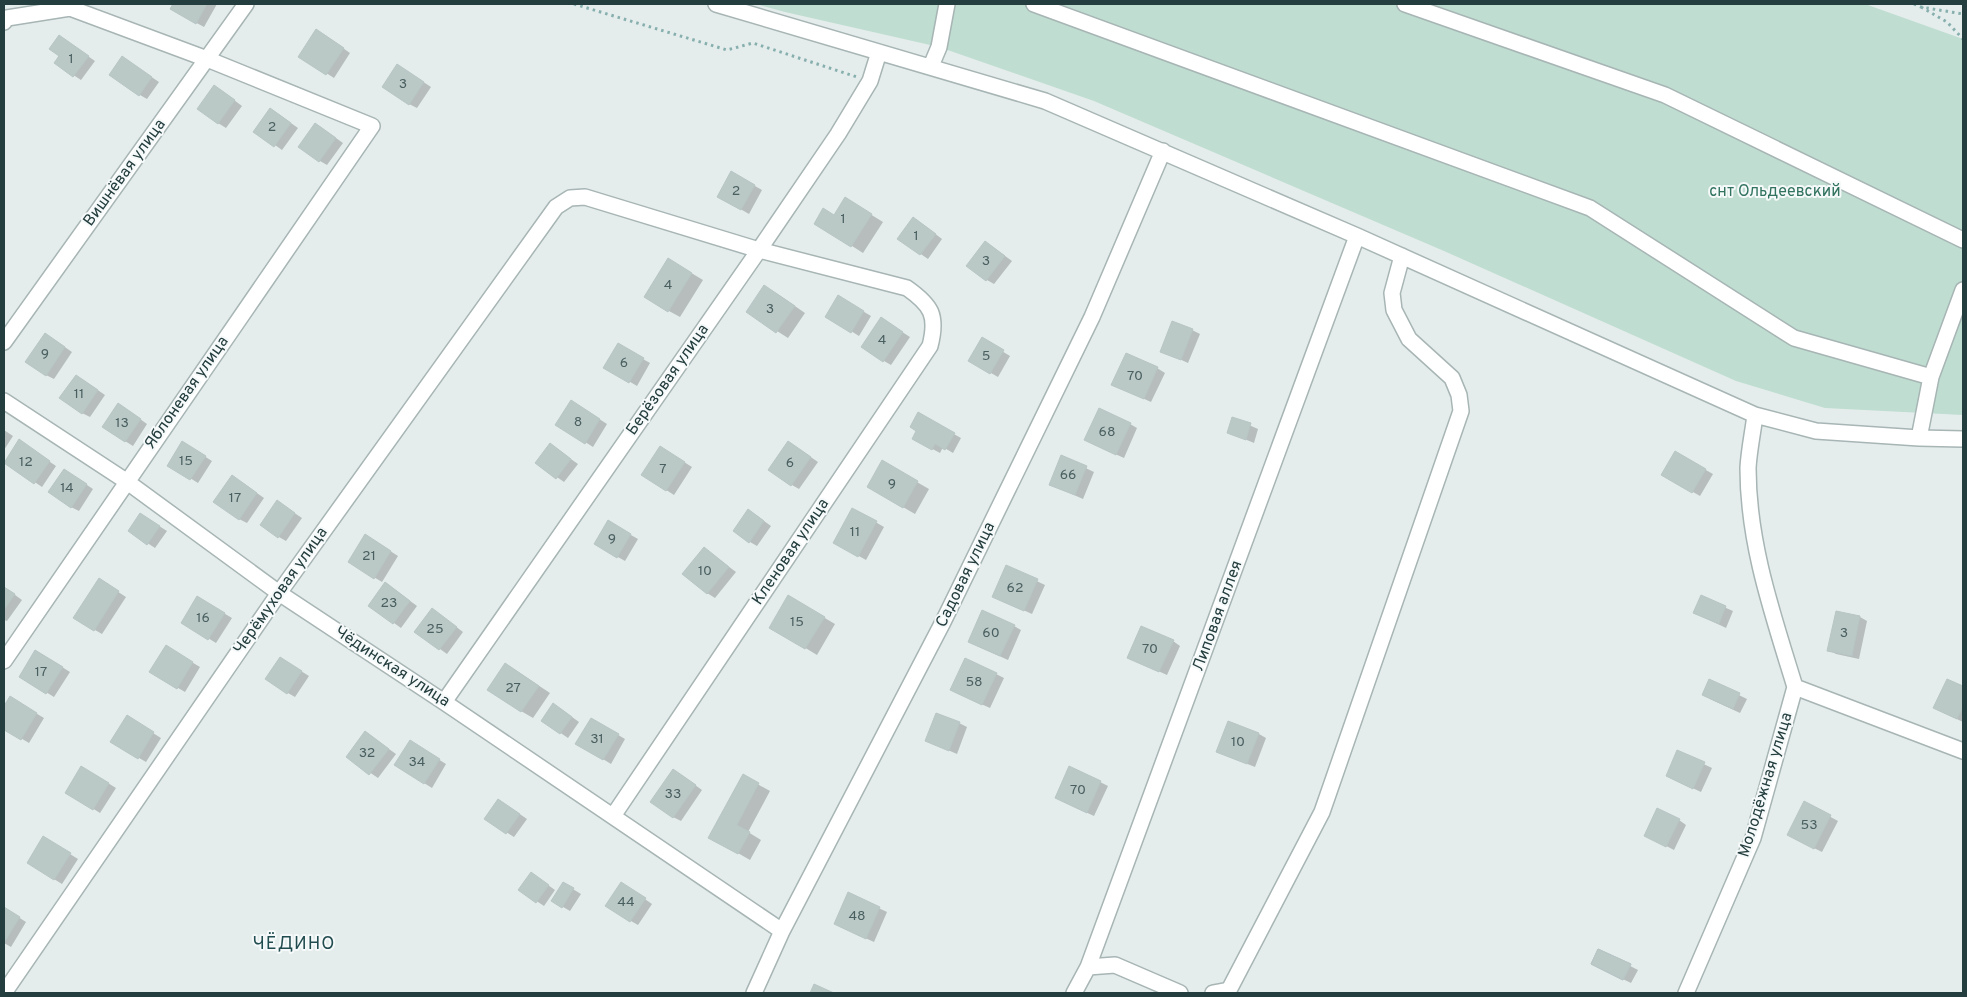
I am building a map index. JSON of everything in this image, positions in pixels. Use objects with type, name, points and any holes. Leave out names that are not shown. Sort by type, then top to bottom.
[{"type":"street","name":"Вишнёвая улица","points":[[4,342],[246,4]]},
{"type":"street","points":[[716,4],[1045,101],[1357,236],[1755,415],[1816,431],[1919,438],[1963,438]]},
{"type":"street","points":[[931,66],[939,47],[946,4]]},
{"type":"street","points":[[1034,4],[1590,208],[1794,338],[1931,377]]},
{"type":"street","points":[[1405,4],[1665,95],[1963,240]]},
{"type":"street","points":[[5,20],[70,8],[207,59]]},
{"type":"street","name":"Берёзовая улица","points":[[444,702],[838,134],[870,81],[879,52]]},
{"type":"street","name":"Яблоневая улица","points":[[4,661],[372,126],[207,59]]},
{"type":"street","name":"Садовая улица","points":[[754,993],[782,931],[943,622],[1079,344],[1163,151]]},
{"type":"street","name":"Черёмуховая улица","points":[[4,993],[279,593],[556,206],[570,198],[585,197],[759,250]]},
{"type":"street","name":"Липовая аллея","points":[[1072,993],[1088,967],[1357,236]]},
{"type":"street","name":"Кленовая улица","points":[[612,816],[930,346],[934,331],[932,316],[924,300],[907,288],[759,250]]},
{"type":"street","points":[[1213,993],[1228,992],[1322,812],[1461,411],[1459,395],[1452,378],[1409,339],[1394,310],[1392,293],[1402,256]]},
{"type":"street","points":[[1919,438],[1931,377],[1956,326],[1963,290]]},
{"type":"street","name":"Чёдинская улица","points":[[4,401],[126,481],[279,593],[444,702],[782,931]]},
{"type":"street","points":[[1755,415],[1748,466],[1750,517],[1759,568],[1795,687],[1963,751]]},
{"type":"street","name":"Молодёжная улица","points":[[1686,993],[1753,838],[1795,687]]},
{"type":"street","points":[[1088,967],[1115,965],[1180,993]]},
{"type":"path","points":[[574,4],[727,50],[753,43],[870,81]]},
{"type":"path","points":[[1914,4],[1947,22],[1963,39]]},
{"type":"path","points":[[1921,7],[1963,14]]},
{"type":"green space","name":"снт Ольдеевский","points":[[756,4],[1865,4],[1963,39],[1963,415],[1825,408],[1736,381],[1444,251],[1094,101],[939,47]]},
{"type":"building","points":[[173,4],[207,4],[196,24],[170,9]]},
{"type":"building","points":[[316,29],[344,48],[326,75],[298,57]]},
{"type":"building","points":[[59,35],[89,56],[73,77],[54,63],[59,56],[49,49]]},
{"type":"building","points":[[122,56],[152,77],[139,96],[109,75]]},
{"type":"building","points":[[397,64],[424,82],[409,105],[382,87]]},
{"type":"building","points":[[214,85],[235,100],[218,124],[197,109]]},
{"type":"building","points":[[270,108],[291,123],[274,147],[253,132]]},
{"type":"building","points":[[315,123],[336,138],[319,162],[298,147]]},
{"type":"building","points":[[731,171],[755,185],[741,210],[717,197]]},
{"type":"building","points":[[845,197],[872,214],[851,247],[814,224],[823,208],[834,215]]},
{"type":"building","points":[[913,217],[936,234],[920,255],[897,239]]},
{"type":"building","points":[[985,241],[1005,256],[986,281],[966,266]]},
{"type":"building","points":[[668,258],[692,273],[668,312],[644,297]]},
{"type":"building","points":[[764,285],[795,306],[776,333],[746,312]]},
{"type":"building","points":[[838,295],[864,311],[851,333],[825,317]]},
{"type":"building","points":[[881,317],[903,332],[883,362],[861,347]]},
{"type":"building","points":[[1172,321],[1193,329],[1181,360],[1160,352]]},
{"type":"building","points":[[45,333],[65,347],[46,376],[25,362]]},
{"type":"building","points":[[982,337],[1004,350],[990,374],[968,361]]},
{"type":"building","points":[[618,343],[644,358],[629,383],[603,368]]},
{"type":"building","points":[[1126,353],[1158,367],[1144,399],[1111,385]]},
{"type":"building","points":[[76,375],[98,390],[82,414],[59,398]]},
{"type":"building","points":[[571,400],[600,419],[585,444],[555,425]]},
{"type":"building","points":[[118,403],[141,419],[125,442],[102,427]]},
{"type":"building","points":[[1099,408],[1131,423],[1116,455],[1084,440]]},
{"type":"building","points":[[918,412],[955,433],[945,450],[935,444],[932,450],[912,439],[916,431],[910,427]]},
{"type":"building","points":[[1232,417],[1251,423],[1246,440],[1227,433]]},
{"type":"building","points":[[19,439],[50,461],[34,484],[4,463]]},
{"type":"building","points":[[182,441],[206,456],[190,480],[167,466]]},
{"type":"building","points":[[788,441],[811,457],[791,486],[768,470]]},
{"type":"building","points":[[550,443],[571,459],[556,479],[535,463]]},
{"type":"building","points":[[660,446],[685,462],[666,491],[641,475]]},
{"type":"building","points":[[1675,451],[1706,469],[1692,493],[1661,475]]},
{"type":"building","points":[[1061,455],[1087,466],[1075,495],[1049,485]]},
{"type":"building","points":[[882,460],[918,481],[903,508],[867,487]]},
{"type":"building","points":[[64,469],[87,484],[71,508],[48,492]]},
{"type":"building","points":[[232,475],[257,493],[239,520],[213,502]]},
{"type":"building","points":[[277,500],[295,513],[278,538],[260,525]]},
{"type":"building","points":[[852,508],[877,521],[858,557],[833,543]]},
{"type":"building","points":[[748,509],[764,521],[749,543],[733,531]]},
{"type":"building","points":[[140,513],[160,526],[147,545],[128,531]]},
{"type":"building","points":[[608,520],[631,534],[617,558],[594,544]]},
{"type":"building","points":[[365,534],[391,551],[374,579],[348,562]]},
{"type":"building","points":[[704,547],[729,567],[707,594],[682,574]]},
{"type":"building","points":[[1006,565],[1038,579],[1024,611],[992,597]]},
{"type":"building","points":[[99,578],[119,591],[94,631],[73,618]]},
{"type":"building","points":[[385,582],[410,601],[393,624],[368,606]]},
{"type":"building","points":[[4,587],[15,594],[4,610]]},
{"type":"building","points":[[788,595],[825,617],[805,649],[769,628]]},
{"type":"building","points":[[1701,595],[1726,606],[1719,624],[1693,613]]},
{"type":"building","points":[[197,596],[225,613],[208,640],[181,623]]},
{"type":"building","points":[[432,608],[457,627],[439,650],[414,632]]},
{"type":"building","points":[[982,610],[1015,625],[1000,656],[968,642]]},
{"type":"building","points":[[1836,611],[1860,616],[1852,656],[1827,651]]},
{"type":"building","points":[[1141,626],[1174,640],[1159,672],[1127,658]]},
{"type":"building","points":[[166,645],[193,662],[177,689],[149,672]]},
{"type":"building","points":[[35,650],[63,667],[46,694],[19,677]]},
{"type":"building","points":[[280,657],[302,671],[287,694],[265,679]]},
{"type":"building","points":[[965,658],[997,673],[982,705],[950,690]]},
{"type":"building","points":[[505,663],[539,686],[521,712],[487,690]]},
{"type":"building","points":[[1709,679],[1740,693],[1733,709],[1702,695]]},
{"type":"building","points":[[1947,679],[1963,686],[1963,707],[1957,719],[1933,708]]},
{"type":"building","points":[[10,696],[37,713],[21,740],[4,730],[4,706]]},
{"type":"building","points":[[553,703],[572,717],[560,734],[541,721]]},
{"type":"building","points":[[936,713],[960,722],[949,751],[925,741]]},
{"type":"building","points":[[127,715],[154,732],[138,759],[110,742]]},
{"type":"building","points":[[591,718],[619,734],[603,760],[575,744]]},
{"type":"building","points":[[1228,721],[1259,733],[1247,764],[1216,752]]},
{"type":"building","points":[[365,731],[389,749],[369,775],[346,757]]},
{"type":"building","points":[[410,740],[440,759],[424,784],[394,765]]},
{"type":"building","points":[[1677,750],[1705,762],[1693,789],[1666,776]]},
{"type":"building","points":[[81,766],[109,783],[93,810],[65,793]]},
{"type":"building","points":[[1069,766],[1101,781],[1087,813],[1055,798]]},
{"type":"building","points":[[673,769],[696,785],[673,818],[650,802]]},
{"type":"building","points":[[743,774],[759,783],[737,825],[750,832],[738,854],[708,838]]},
{"type":"building","points":[[498,799],[520,814],[506,834],[484,819]]},
{"type":"building","points":[[1804,801],[1831,815],[1814,849],[1787,835]]},
{"type":"building","points":[[1657,808],[1680,819],[1666,847],[1644,836]]},
{"type":"building","points":[[43,836],[71,853],[54,880],[27,863]]},
{"type":"building","points":[[531,872],[549,885],[536,903],[518,890]]},
{"type":"building","points":[[563,882],[574,888],[562,908],[551,901]]},
{"type":"building","points":[[621,882],[646,898],[630,922],[605,906]]},
{"type":"building","points":[[848,892],[880,907],[866,939],[834,924]]},
{"type":"building","points":[[4,907],[20,917],[4,943]]},
{"type":"building","points":[[1598,949],[1631,964],[1623,980],[1591,964]]},
{"type":"building","points":[[1598,949],[1631,964],[1623,980],[1591,964]]},
{"type":"building","points":[[814,984],[834,993],[810,993]]},
{"type":"district","name":"ЧЁДИНО","points":[[294,944]]}]
